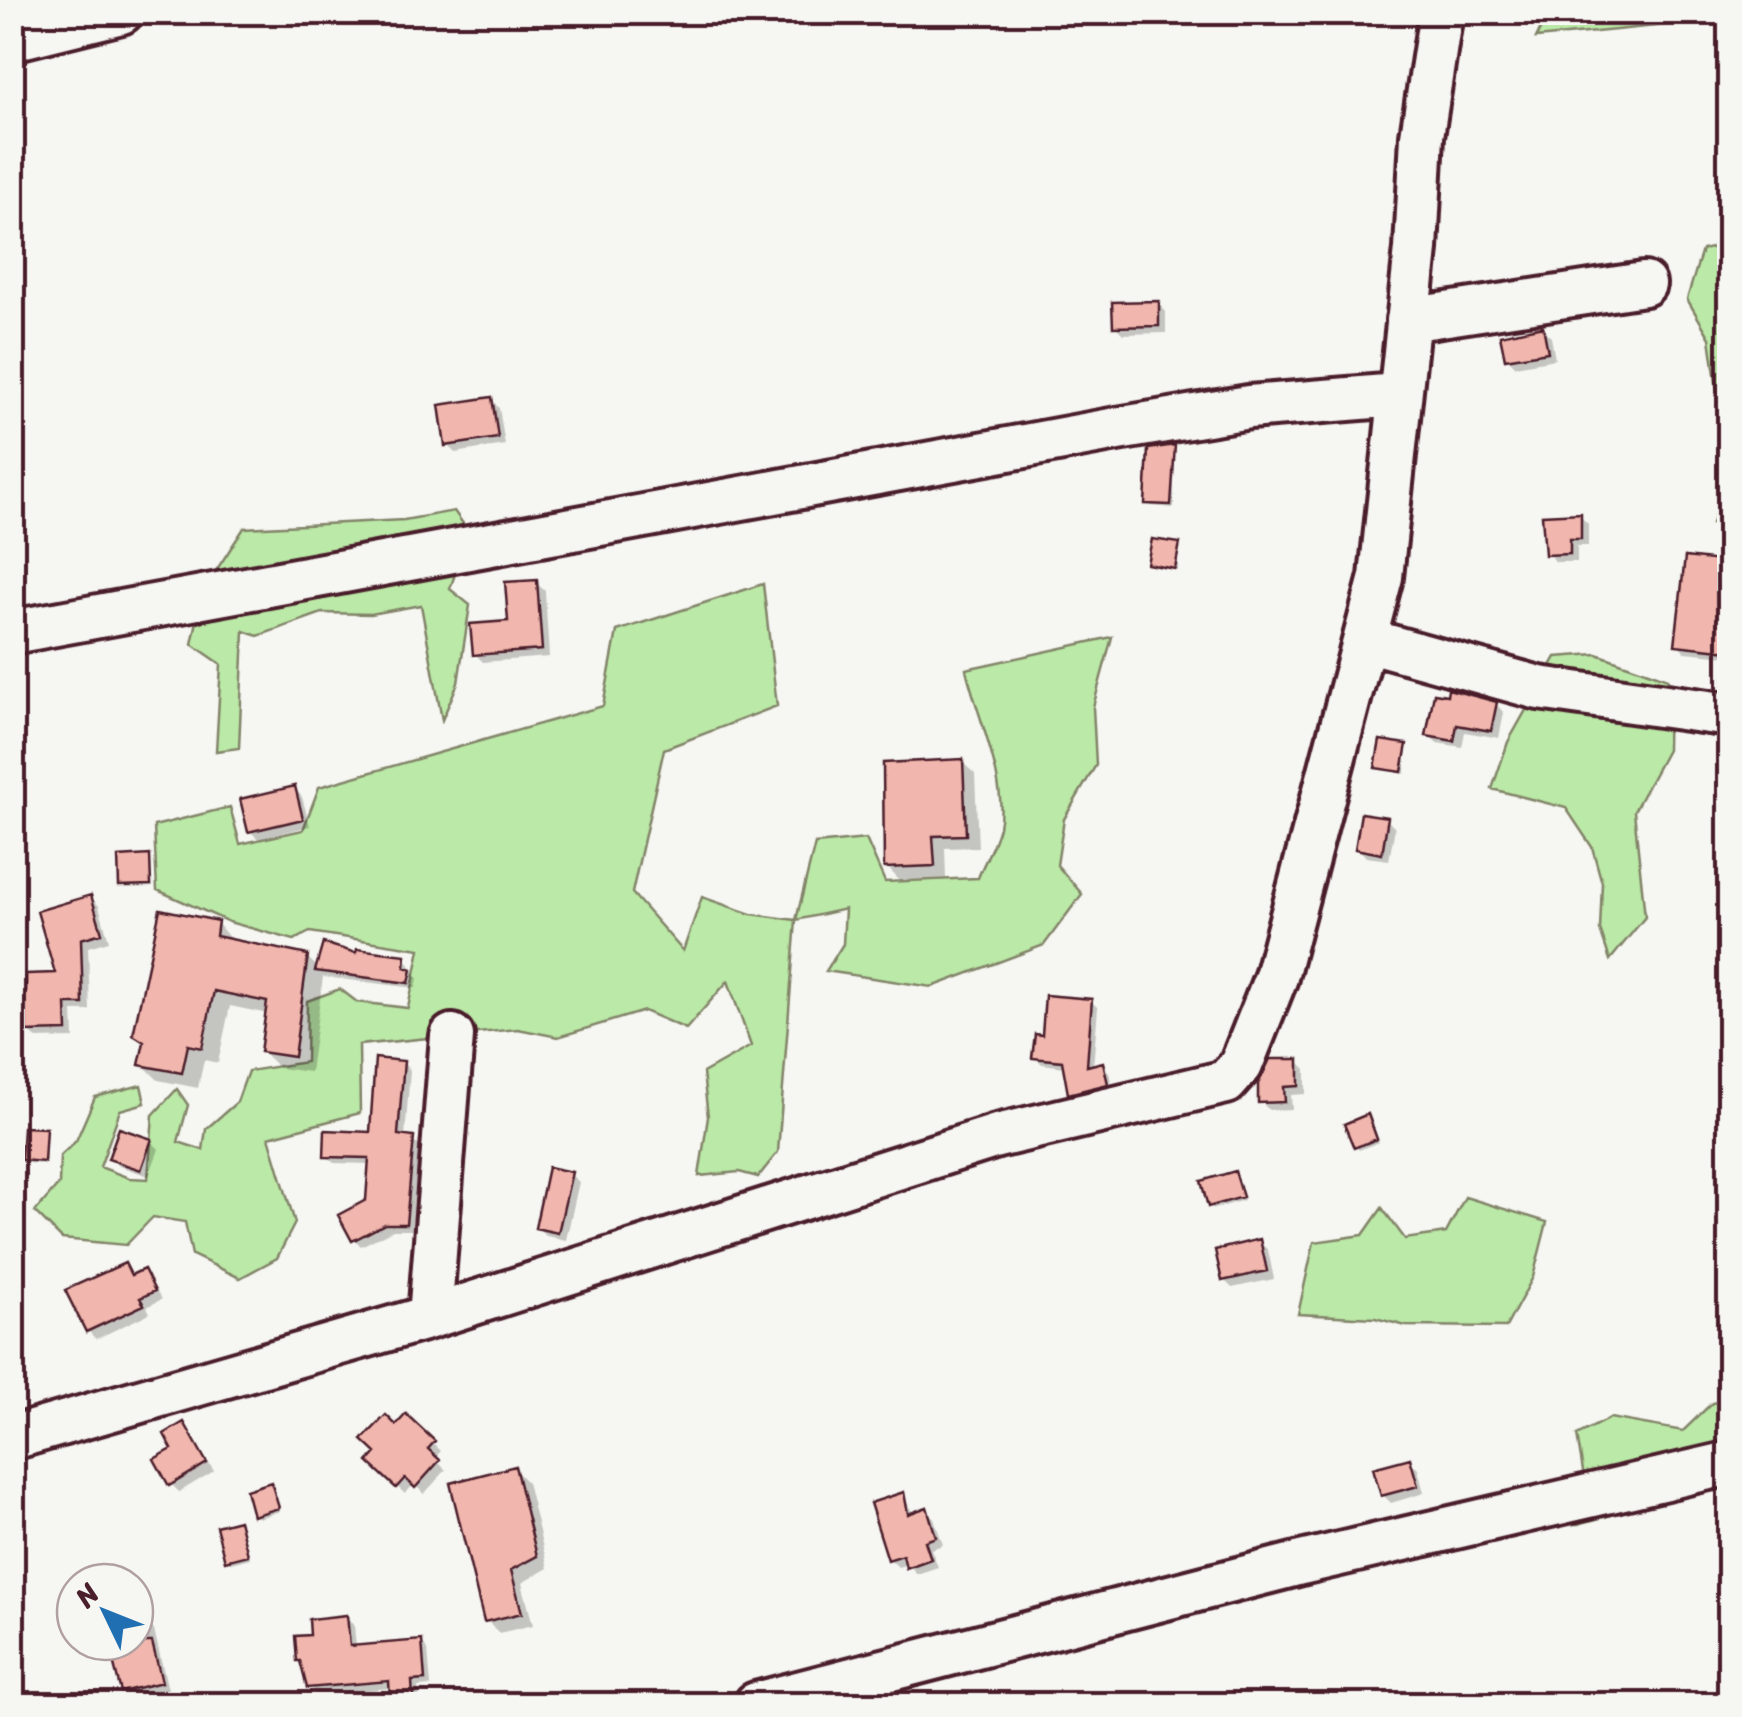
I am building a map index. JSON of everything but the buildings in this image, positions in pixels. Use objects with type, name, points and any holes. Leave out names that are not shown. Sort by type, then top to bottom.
[{"type":"street","points":[[12,39],[121,12]]},
{"type":"street","points":[[12,1438],[430,1317],[997,1136],[1226,1082],[1240,1065],[1276,977],[1381,577],[1408,320],[1422,136],[1441,12]]},
{"type":"street","points":[[1408,320],[1644,284]]},
{"type":"street","points":[[12,632],[1117,428],[1250,407],[1398,396]]},
{"type":"street","points":[[1366,640],[1539,688],[1730,715]]},
{"type":"street","points":[[430,1317],[452,1036]]},
{"type":"street","points":[[756,1704],[1301,1562],[1730,1463]]},
{"type":"green space","points":[[1548,13],[1729,13],[1729,24],[1726,19],[1536,38]]},
{"type":"green space","points":[[1730,244],[1729,411],[1718,396],[1710,338],[1687,299],[1702,250]]},
{"type":"green space","points":[[1729,469],[1730,530],[1712,524]]},
{"type":"green space","points":[[454,511],[469,532],[450,589],[470,605],[458,683],[442,720],[421,605],[371,614],[322,613],[258,636],[244,631],[239,748],[216,751],[221,664],[192,644],[204,589],[244,528],[404,520]]},
{"type":"green space","points":[[763,584],[777,706],[664,749],[632,893],[683,951],[702,897],[751,914],[796,920],[778,1152],[758,1177],[739,1172],[699,1176],[708,1117],[703,1073],[751,1046],[728,981],[686,1029],[644,1011],[558,1037],[518,1029],[359,1045],[360,1113],[269,1137],[295,1223],[277,1258],[240,1278],[192,1255],[185,1222],[153,1217],[126,1245],[62,1239],[35,1212],[59,1184],[60,1156],[76,1141],[95,1097],[141,1085],[145,1103],[120,1110],[100,1167],[129,1178],[148,1179],[153,1115],[177,1089],[188,1105],[178,1142],[203,1150],[206,1129],[237,1102],[248,1071],[306,1062],[307,1001],[340,989],[357,1002],[408,1008],[420,949],[310,932],[294,940],[229,922],[157,890],[154,826],[230,807],[240,844],[303,830],[319,787],[603,706],[617,631]]},
{"type":"green space","points":[[1112,637],[1093,707],[1096,765],[1064,819],[1057,865],[1082,894],[1044,945],[932,987],[826,971],[843,944],[845,909],[796,920],[815,844],[866,839],[885,882],[978,878],[999,827],[1001,809],[995,770],[966,669]]},
{"type":"green space","points":[[1597,654],[1668,679],[1667,750],[1634,811],[1645,917],[1610,960],[1600,930],[1602,883],[1592,847],[1566,808],[1492,789],[1508,742],[1556,657]]},
{"type":"green space","points":[[1465,1197],[1547,1222],[1533,1277],[1506,1327],[1406,1326],[1375,1318],[1298,1314],[1314,1242],[1363,1235],[1382,1208],[1405,1239],[1446,1233]]},
{"type":"green space","points":[[1729,1400],[1729,1483],[1578,1524],[1541,1524],[1584,1477],[1577,1435],[1610,1418],[1683,1431],[1712,1403]]}]
